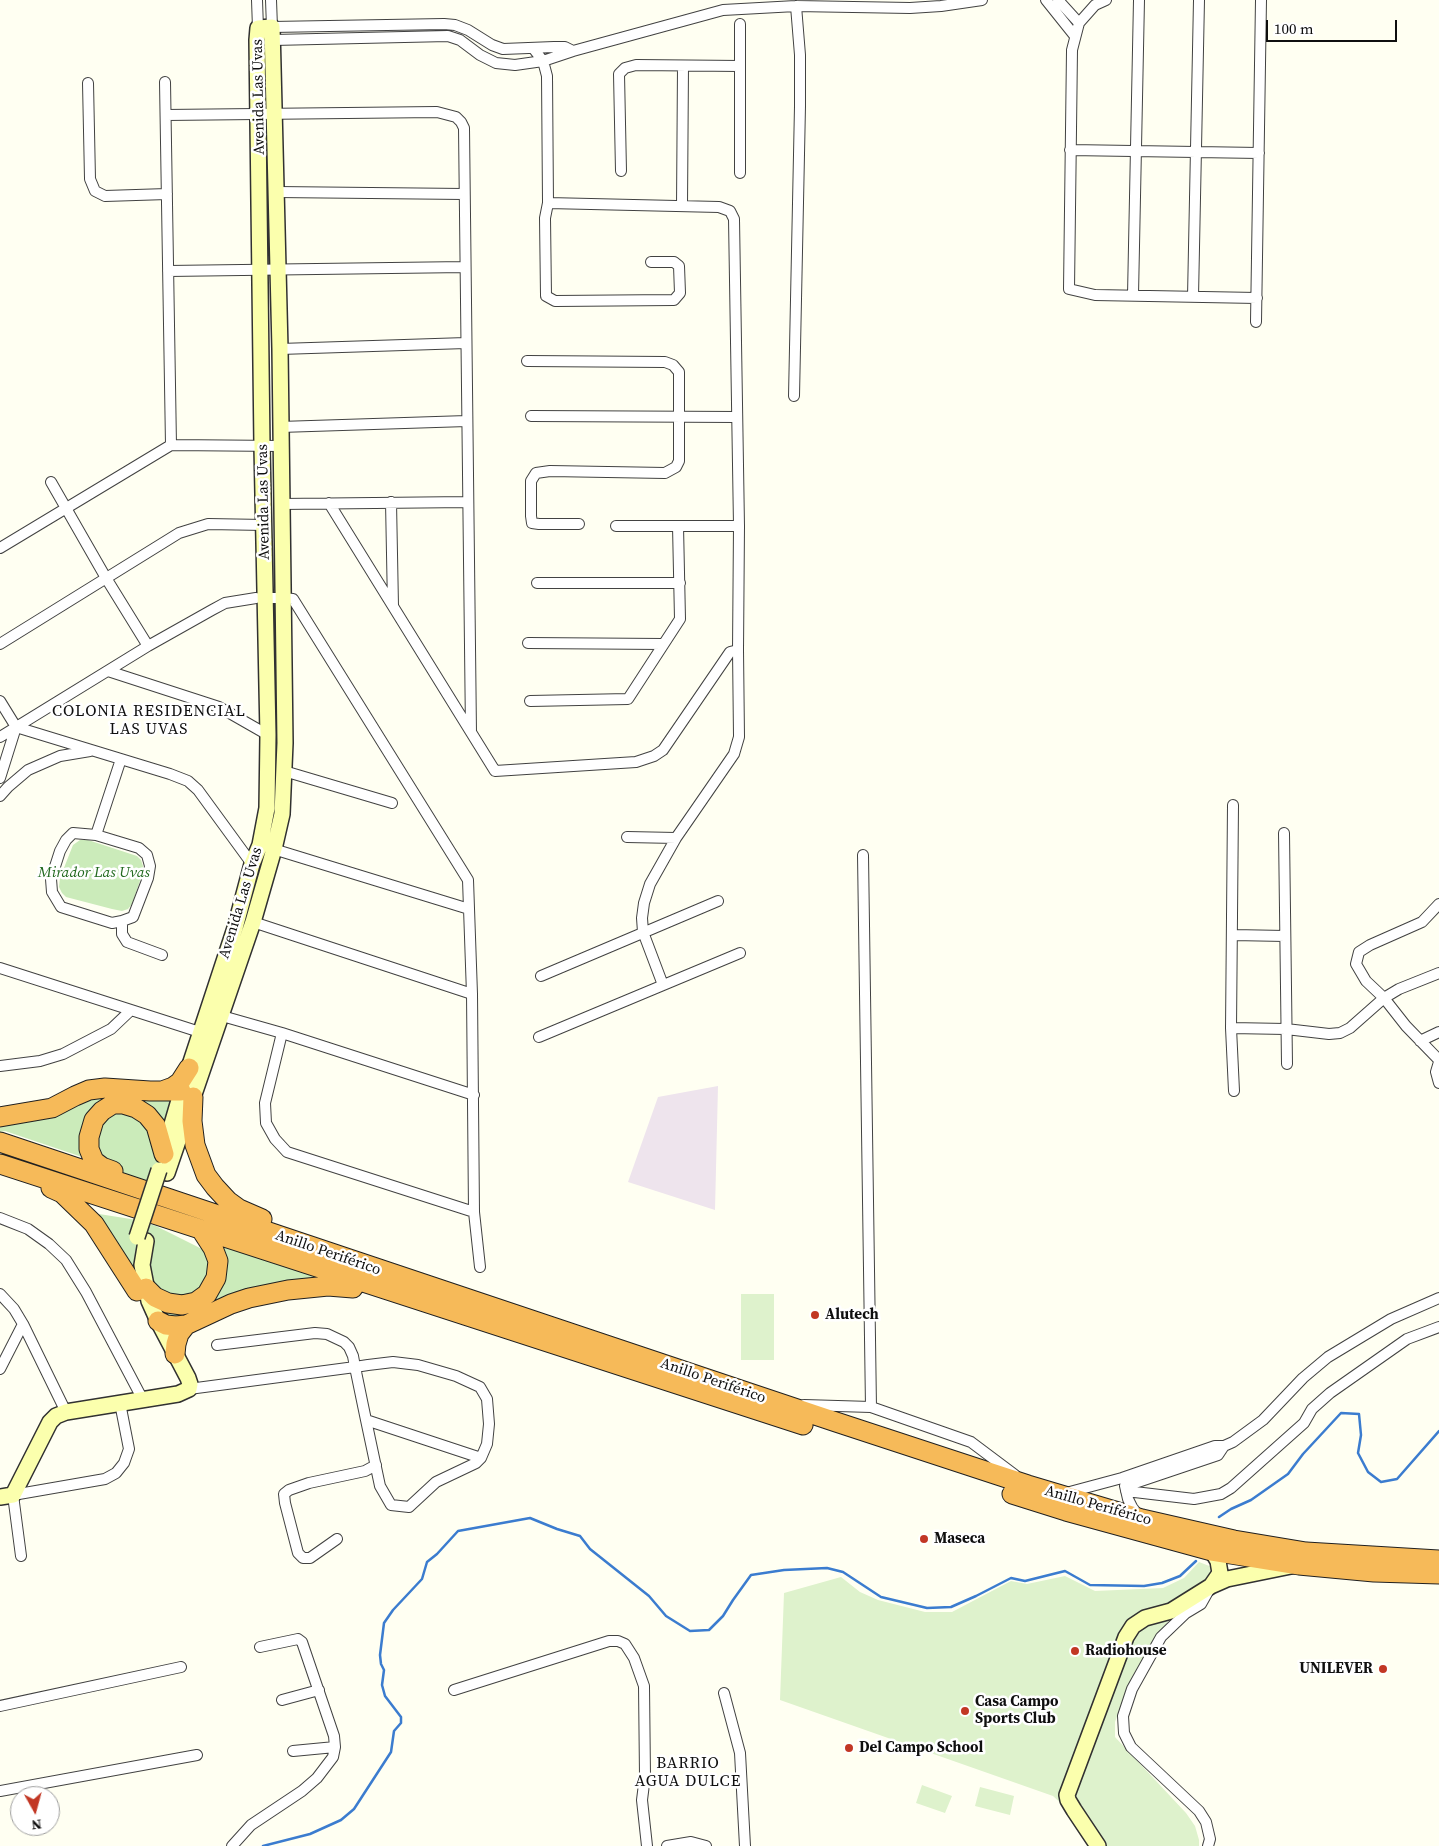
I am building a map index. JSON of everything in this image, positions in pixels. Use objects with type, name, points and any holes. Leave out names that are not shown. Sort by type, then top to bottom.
[{"type":"highway","points":[[162,1091],[180,1082],[189,1068]]},
{"type":"highway","points":[[0,1117],[52,1108],[89,1090],[105,1088],[187,1094],[194,1144],[214,1187],[239,1209],[349,1260]]},
{"type":"highway","points":[[142,1189],[121,1174],[102,1167],[94,1161],[89,1149],[89,1136],[94,1120],[102,1111],[113,1104],[123,1104],[136,1108],[147,1115],[156,1126],[165,1166]]},
{"type":"highway","name":"Anillo Periférico","points":[[0,1142],[1028,1485],[1142,1519],[1234,1540],[1306,1552],[1439,1560]]},
{"type":"highway","points":[[6,1166],[62,1193],[82,1211],[141,1290],[168,1303],[182,1305],[196,1302],[207,1294],[216,1278],[218,1261],[213,1248],[202,1231]]},
{"type":"highway","name":"Anillo Periférico","points":[[6,1166],[1066,1511],[1212,1551],[1299,1565],[1374,1572],[1439,1574]]},
{"type":"highway","points":[[158,1320],[166,1325],[186,1325],[231,1304],[249,1298],[288,1290],[328,1286],[388,1291]]},
{"type":"highway","points":[[175,1354],[179,1334],[186,1325]]},
{"type":"street","points":[[258,0],[268,32]]},
{"type":"street","points":[[268,32],[271,0]]},
{"type":"street","points":[[268,32],[448,36],[460,40],[480,55],[496,63],[514,65],[542,62],[573,51],[723,10],[796,6],[910,8],[982,0]]},
{"type":"street","points":[[1046,0],[1074,36]]},
{"type":"street","points":[[1058,0],[1079,24]]},
{"type":"street","points":[[1106,0],[1095,5],[1079,24],[1074,36],[1072,50],[1069,289],[1095,295],[1257,298]]},
{"type":"street","points":[[1133,296],[1138,0]]},
{"type":"street","points":[[1193,296],[1199,0]]},
{"type":"street","points":[[1256,322],[1261,0]]},
{"type":"street","points":[[794,396],[800,106],[800,55],[796,6]]},
{"type":"street","points":[[268,32],[444,24],[455,25],[468,30],[492,45],[503,49],[565,47],[573,51]]},
{"type":"street","points":[[740,24],[740,173]]},
{"type":"street","name":"Avenida Las Uvas","points":[[214,1014],[252,864],[267,847],[282,814],[284,771],[280,349],[277,192],[268,32]]},
{"type":"street","name":"Avenida Las Uvas","points":[[188,1389],[190,1384],[188,1378],[141,1290],[133,1270],[134,1251],[141,1239],[214,1014],[253,922],[267,847],[268,735],[261,598],[264,525],[259,113],[268,32]]},
{"type":"street","points":[[533,48],[542,62],[547,76],[548,203],[545,218],[546,296],[556,301],[674,300],[680,293],[679,266],[674,262],[650,262]]},
{"type":"street","points":[[621,171],[620,74],[625,68],[636,64],[740,66]]},
{"type":"street","points":[[682,206],[684,66]]},
{"type":"street","points":[[165,82],[171,445]]},
{"type":"street","points":[[88,83],[90,179],[96,191],[105,196],[167,194]]},
{"type":"street","points":[[166,115],[437,112],[456,117],[464,128],[471,732]]},
{"type":"street","points":[[1070,150],[1259,153]]},
{"type":"street","points":[[277,192],[464,194]]},
{"type":"street","points":[[548,203],[719,207],[730,211],[734,219],[739,526],[739,737],[734,754],[676,838],[650,884],[644,903],[643,932],[663,985]]},
{"type":"street","points":[[168,271],[465,268]]},
{"type":"street","points":[[280,349],[466,343]]},
{"type":"street","points":[[527,361],[665,362],[673,364],[679,372],[679,461],[676,467],[665,473],[550,471],[536,473],[531,481],[532,523],[579,524]]},
{"type":"street","points":[[531,416],[737,417]]},
{"type":"street","points":[[280,427],[467,421]]},
{"type":"street","points":[[0,548],[171,445],[280,446]]},
{"type":"street","points":[[51,482],[106,578],[148,646]]},
{"type":"street","points":[[391,502],[393,607]]},
{"type":"street","points":[[281,504],[468,502]]},
{"type":"street","points":[[329,503],[495,770],[646,760],[662,750],[730,652],[738,650]]},
{"type":"street","points":[[0,644],[179,533],[208,524],[264,525]]},
{"type":"street","points":[[616,526],[739,526]]},
{"type":"street","points":[[530,701],[628,698],[680,618],[678,526]]},
{"type":"street","points":[[537,583],[680,583]]},
{"type":"street","points":[[0,737],[148,646],[225,603],[261,598],[293,599],[468,880],[474,1095],[474,1212],[480,1266]]},
{"type":"street","points":[[528,643],[663,644]]},
{"type":"street","points":[[108,671],[219,707],[268,735]]},
{"type":"street","points":[[0,701],[16,727],[188,781],[198,790],[252,864]]},
{"type":"street","points":[[0,778],[16,727]]},
{"type":"street","points":[[0,796],[28,770],[60,756],[93,750]]},
{"type":"street","points":[[96,834],[121,759]]},
{"type":"street","points":[[284,771],[392,803]]},
{"type":"street","points":[[1233,805],[1231,1028],[1234,1091]]},
{"type":"street","points":[[73,833],[96,834],[139,848],[147,855],[150,866],[149,872],[139,901],[133,917],[122,922],[112,923],[61,907],[52,892],[51,879],[60,851],[66,840],[73,833]]},
{"type":"street","points":[[1284,833],[1287,1064]]},
{"type":"street","points":[[627,837],[676,838]]},
{"type":"street","points":[[267,847],[469,909]]},
{"type":"street","points":[[863,855],[871,1407]]},
{"type":"street","points":[[541,976],[718,901]]},
{"type":"street","points":[[1439,904],[1422,922],[1370,945],[1359,952],[1356,964],[1366,981],[1384,998],[1439,1061],[1436,1072],[1439,1083]]},
{"type":"street","points":[[122,922],[122,934],[127,942],[162,955]]},
{"type":"street","points":[[253,922],[472,994]]},
{"type":"street","points":[[1233,935],[1285,936]]},
{"type":"street","points":[[539,1037],[740,953]]},
{"type":"street","points":[[0,968],[207,1034]]},
{"type":"street","points":[[1231,1028],[1286,1029],[1329,1034],[1340,1033],[1350,1028],[1384,998],[1399,989],[1439,973]]},
{"type":"street","points":[[0,1066],[64,1054],[111,1029],[131,1010]]},
{"type":"street","points":[[214,1014],[282,1033],[474,1095]]},
{"type":"street","points":[[1420,1041],[1439,1032]]},
{"type":"street","points":[[282,1033],[265,1103],[266,1123],[275,1139],[287,1152],[474,1212]]},
{"type":"street","name":"Avenida Las Uvas","points":[[187,1094],[189,1068],[207,1034]]},
{"type":"street","points":[[0,1218],[28,1228],[66,1260],[86,1292],[143,1400]]},
{"type":"street","points":[[0,1294],[14,1309],[23,1324],[66,1412]]},
{"type":"street","points":[[1060,1495],[1125,1485],[1215,1446],[1224,1446],[1234,1442],[1263,1420],[1303,1378],[1328,1357],[1391,1319],[1439,1298]]},
{"type":"street","points":[[0,1369],[23,1324]]},
{"type":"street","points":[[1125,1485],[1194,1499],[1203,1499],[1222,1494],[1304,1423],[1312,1409],[1330,1393],[1407,1339],[1439,1327]]},
{"type":"street","points":[[21,1556],[6,1496],[50,1422],[56,1416],[66,1412],[178,1394],[188,1389],[355,1367],[393,1362],[418,1365],[456,1376],[480,1387],[487,1399],[489,1424],[486,1444],[481,1458],[476,1463],[436,1482],[409,1507],[391,1505],[380,1486],[355,1367],[349,1347],[344,1342],[327,1334],[315,1333],[217,1345]]},
{"type":"street","points":[[6,1496],[105,1478],[116,1474],[124,1463],[129,1449],[120,1403]]},
{"type":"street","points":[[783,1404],[871,1407],[971,1442],[1028,1485]]},
{"type":"street","points":[[366,1420],[481,1458]]},
{"type":"street","points":[[337,1538],[310,1558],[303,1558],[298,1553],[284,1504],[284,1494],[289,1490],[309,1484],[365,1472],[376,1465]]},
{"type":"street","points":[[1125,1485],[1128,1499],[1142,1519]]},
{"type":"street","points":[[1208,1846],[1210,1839],[1206,1822],[1199,1811],[1131,1747],[1124,1733],[1123,1716],[1132,1689],[1161,1637],[1186,1614],[1201,1604],[1220,1573],[1218,1561],[1212,1551]]},
{"type":"street","points":[[1098,1846],[1074,1810],[1067,1795],[1126,1637],[1133,1626],[1145,1618],[1171,1611],[1211,1586],[1243,1576],[1299,1565]]},
{"type":"street","points":[[232,1846],[251,1825],[302,1791],[317,1778],[333,1757],[335,1747],[334,1736],[302,1642],[298,1639],[260,1647]]},
{"type":"street","points":[[454,1690],[609,1641],[618,1641],[625,1644],[634,1658],[644,1686],[645,1776],[642,1800],[647,1846]]},
{"type":"street","points":[[0,1706],[181,1667]]},
{"type":"street","points":[[282,1700],[319,1690]]},
{"type":"street","points":[[724,1693],[740,1753],[745,1846]]},
{"type":"street","points":[[293,1751],[335,1747]]},
{"type":"street","points":[[0,1791],[197,1756]]},
{"type":"street","points":[[667,1846],[691,1842],[706,1846]]},
{"type":"shaded area","points":[[718,1086],[715,1210],[628,1182],[658,1097]]},
{"type":"green space","name":"Mirador Las Uvas","points":[[80,840],[88,840],[137,856],[141,860],[143,866],[142,875],[132,904],[128,909],[122,911],[112,909],[66,897],[62,893],[59,887],[60,878],[73,845]]},
{"type":"green space","points":[[181,1091],[154,1183],[121,1174],[94,1161],[5,1131],[0,1132],[0,1117],[75,1096]]},
{"type":"green space","points":[[99,1214],[137,1220],[156,1226],[206,1251],[219,1236],[243,1253],[295,1269],[315,1267],[328,1286],[166,1325],[89,1218]]},
{"type":"green space","points":[[741,1294],[774,1294],[774,1360],[741,1360]]},
{"type":"green space","name":"Casa Campo Sports Club","points":[[1199,1562],[1212,1567],[1211,1575],[1156,1635],[1128,1686],[1115,1722],[1115,1737],[1186,1813],[1195,1826],[1199,1846],[1093,1846],[1069,1811],[1053,1796],[780,1700],[784,1593],[841,1577],[860,1592],[878,1600],[925,1612],[952,1612],[1011,1581],[1027,1584],[1065,1576],[1095,1591],[1163,1588],[1184,1578]]},
{"type":"green space","points":[[922,1785],[952,1796],[945,1813],[916,1803]]},
{"type":"green space","points":[[980,1787],[1014,1796],[1010,1815],[975,1806]]},
{"type":"waterway","points":[[1219,1517],[1251,1500],[1288,1474],[1303,1454],[1341,1413],[1359,1414],[1361,1435],[1358,1453],[1368,1472],[1381,1482],[1397,1479],[1439,1431]]},
{"type":"waterway","points":[[263,1846],[310,1834],[341,1820],[354,1809],[391,1752],[394,1731],[401,1723],[401,1717],[385,1696],[382,1685],[384,1670],[380,1655],[384,1623],[393,1610],[422,1579],[427,1562],[458,1531],[530,1518],[580,1536],[590,1549],[649,1596],[666,1616],[690,1631],[709,1630],[723,1616],[751,1575],[784,1570],[827,1568],[843,1572],[881,1597],[927,1608],[951,1607],[1011,1578],[1025,1581],[1065,1571],[1090,1585],[1144,1586],[1162,1583],[1180,1576],[1196,1561]]},
{"type":"place","name":"Alutech","points":[[815,1315]]},
{"type":"place","name":"Maseca","points":[[924,1539]]},
{"type":"place","name":"Radiohouse","points":[[1075,1651]]},
{"type":"place","name":"UNILEVER","points":[[1383,1669]]},
{"type":"place","name":"Casa Campo Sports Club","points":[[965,1711]]},
{"type":"place","name":"Del Campo School","points":[[849,1748]]},
{"type":"district","name":"COLONIA RESIDENCIAL LAS UVAS","points":[[149,721]]},
{"type":"district","name":"BARRIO AGUA DULCE","points":[[688,1773]]}]
